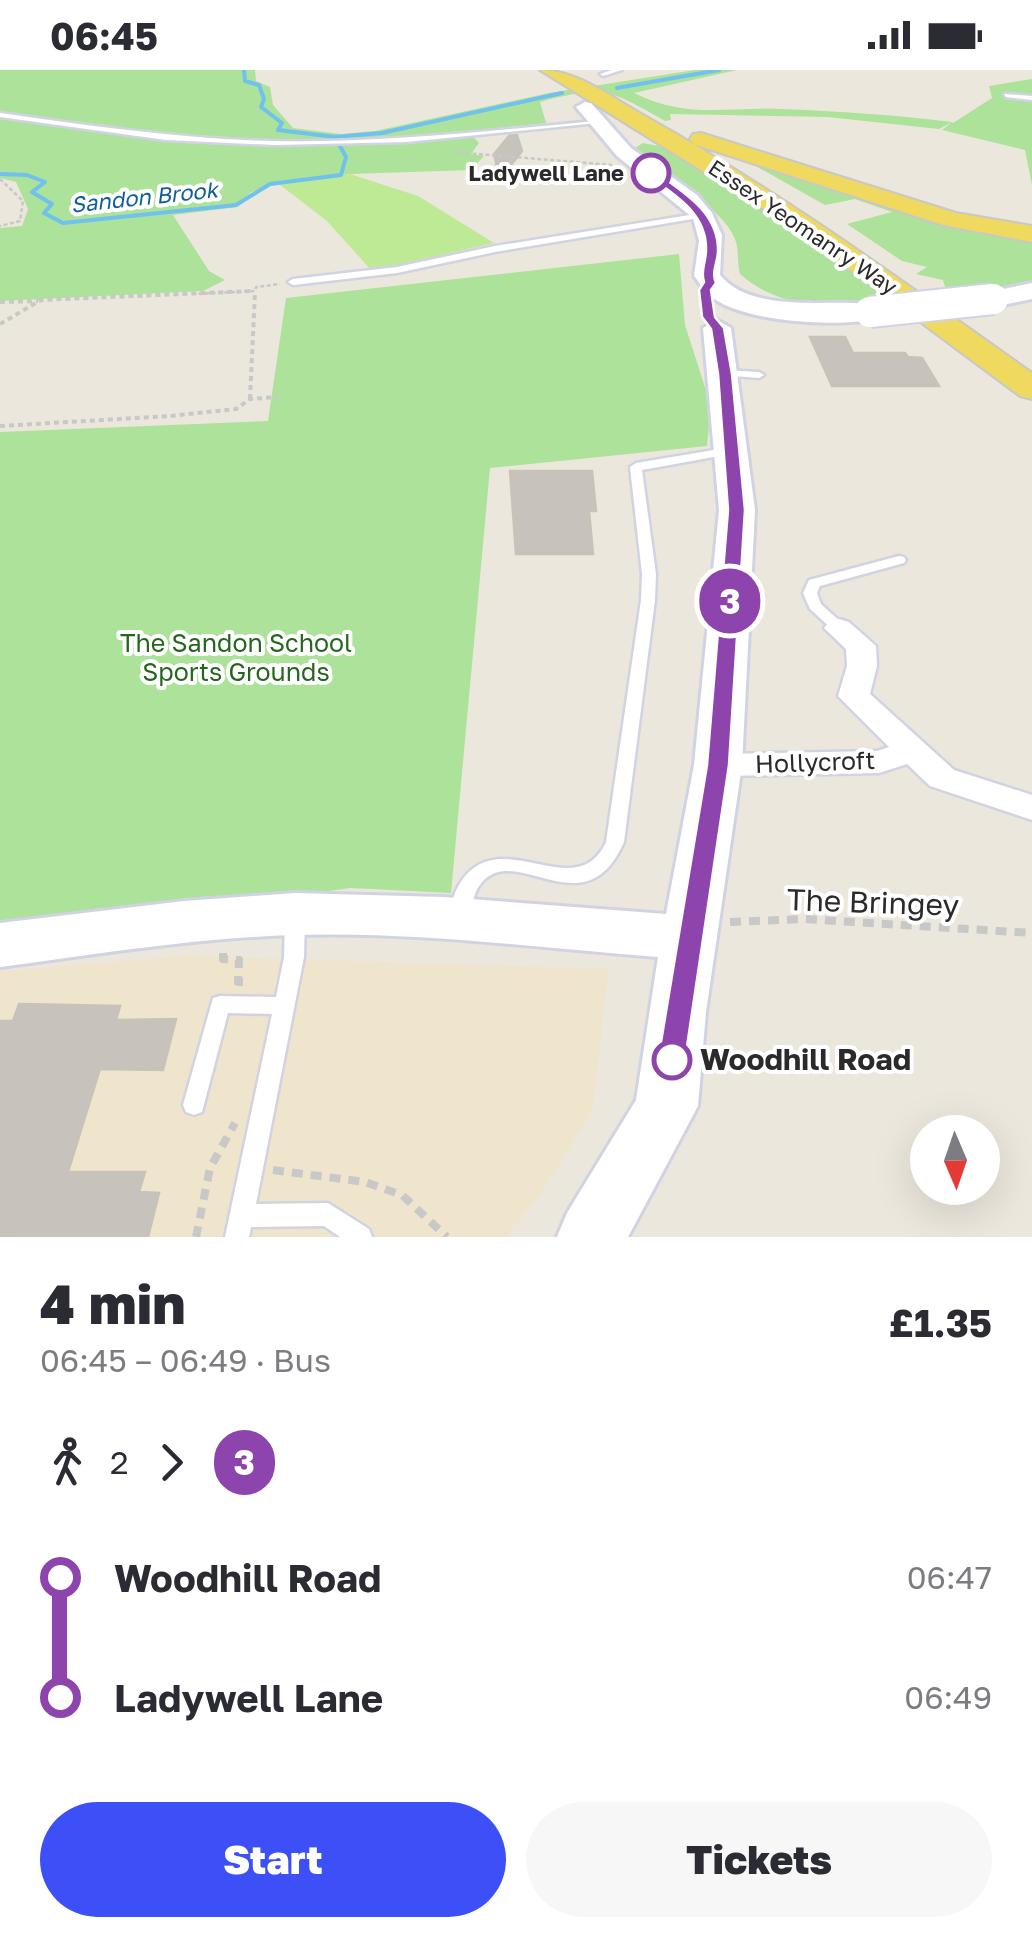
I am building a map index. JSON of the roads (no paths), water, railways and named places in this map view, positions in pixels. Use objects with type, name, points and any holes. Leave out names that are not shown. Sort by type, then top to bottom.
[{"type":"main road","points":[[560,73],[596,118],[647,133],[667,131],[952,220],[1032,234]]},
{"type":"main road","name":"Essex Yeomanry Way","points":[[560,73],[826,220],[1032,365]]},
{"type":"main road","name":"Essex Yeomanry Way","points":[[667,131],[803,223],[1032,389]]},
{"type":"street","points":[[596,118],[640,165],[690,201],[702,215],[709,227],[712,252],[707,276],[710,283],[757,305],[808,314],[870,312],[1032,291]]},
{"type":"street","points":[[591,1237],[667,1106],[676,1012],[701,931],[737,510],[732,451],[742,374],[708,317],[704,290],[710,283]]},
{"type":"street","points":[[717,328],[757,305]]},
{"type":"street","name":"Hollycroft","points":[[840,628],[860,646],[862,666],[854,696],[911,751],[942,778],[1032,808]]},
{"type":"street","name":"Hollycroft","points":[[718,765],[879,762],[911,751]]},
{"type":"street","points":[[0,945],[295,914],[701,931]]},
{"type":"lane","points":[[603,74],[619,70]]},
{"type":"lane","points":[[1006,95],[1032,98]]},
{"type":"lane","points":[[0,115],[166,138],[329,143],[596,118]]},
{"type":"lane","points":[[293,282],[397,270],[495,249],[702,215]]},
{"type":"lane","points":[[459,921],[466,887],[483,870],[504,863],[586,875],[603,864],[615,842],[648,600],[636,468],[732,451]]},
{"type":"lane","points":[[840,628],[815,606],[810,593],[814,583],[900,560]]},
{"type":"lane","points":[[295,914],[294,957],[276,1006],[239,1226],[328,1214],[360,1237]]},
{"type":"lane","points":[[194,1105],[220,1004],[276,1006]]},
{"type":"waterway","name":"Sandon Brook","points":[[244,70],[245,81],[259,85],[264,99],[261,107],[282,123],[278,130],[335,137]]},
{"type":"waterway","points":[[617,88],[719,70]]},
{"type":"waterway","points":[[335,137],[382,133],[562,93]]},
{"type":"waterway","name":"Sandon Brook","points":[[0,174],[27,175],[45,182],[32,192],[52,204],[44,213],[63,223],[236,205],[270,184],[341,175],[346,157],[335,137]]},
{"type":"place","name":"Ladywell Lane","points":[[651,173]]},
{"type":"place","name":"Woodhill Road","points":[[672,1060]]},
{"type":"park label","name":"The Sandon School Sports Grounds","points":[[236,658]]}]
